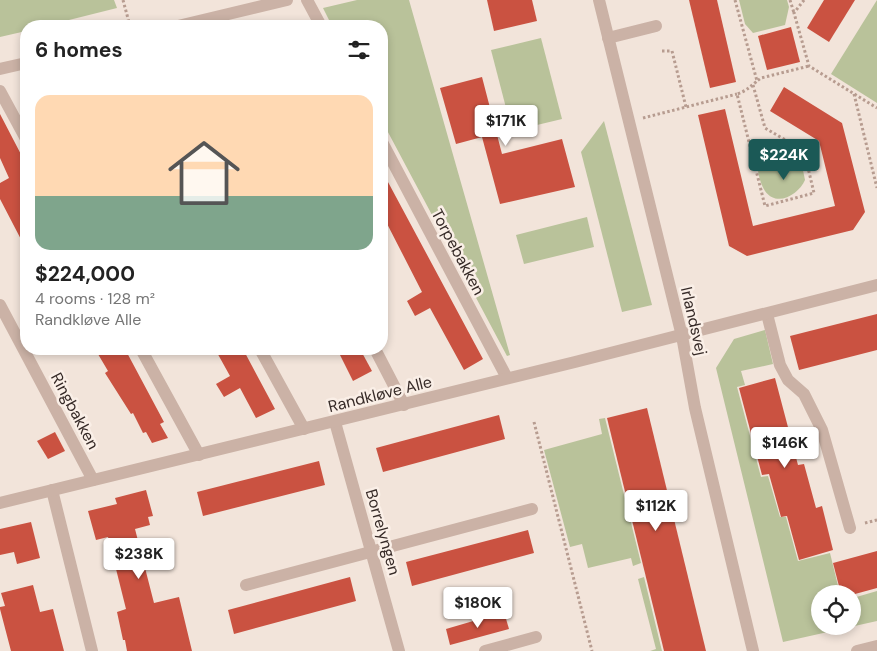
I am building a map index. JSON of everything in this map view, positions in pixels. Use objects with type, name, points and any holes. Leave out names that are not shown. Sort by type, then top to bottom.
[{"type":"street","points":[[215,20],[287,0]]},
{"type":"street","points":[[307,0],[318,20]]},
{"type":"street","name":"Irlandsvej","points":[[599,0],[682,336],[695,408],[753,651]]},
{"type":"street","points":[[608,38],[656,26]]},
{"type":"street","points":[[0,69],[20,64]]},
{"type":"street","points":[[0,91],[20,128]]},
{"type":"street","name":"Torpebakken","points":[[388,153],[507,378]]},
{"type":"street","name":"Randkløve Alle","points":[[0,503],[304,430],[682,336],[877,285]]},
{"type":"street","name":"Ringbakken","points":[[0,304],[4,323],[20,352]]},
{"type":"street","points":[[767,314],[780,365],[788,380],[804,394],[822,430],[850,528]]},
{"type":"street","name":"Ringbakken","points":[[22,355],[92,480]]},
{"type":"street","points":[[144,355],[199,455]]},
{"type":"street","points":[[263,355],[304,430]]},
{"type":"street","points":[[377,355],[404,405]]},
{"type":"street","name":"Borrelyngen","points":[[335,422],[400,651]]},
{"type":"street","points":[[52,490],[92,651]]},
{"type":"street","points":[[246,586],[532,509]]},
{"type":"street","points":[[485,651],[536,638]]},
{"type":"street","points":[[857,651],[877,646]]},
{"type":"path","points":[[123,0],[128,20]]},
{"type":"path","points":[[735,0],[757,81]]},
{"type":"path","points":[[790,0],[809,66],[877,108]]},
{"type":"path","points":[[794,13],[804,0]]},
{"type":"path","points":[[662,51],[672,51],[686,107]]},
{"type":"path","points":[[628,122],[737,94],[746,91],[761,78],[809,66]]},
{"type":"path","points":[[737,94],[764,206],[814,193],[804,151],[765,128],[753,85]]},
{"type":"path","points":[[854,94],[877,188]]},
{"type":"path","points":[[534,422],[592,651]]},
{"type":"green space","points":[[0,0],[114,0],[117,8],[69,20],[20,20],[20,32],[0,37]]},
{"type":"green space","points":[[357,0],[409,0],[510,355],[507,356],[388,132],[388,20],[329,20],[323,8]]},
{"type":"green space","points":[[739,0],[787,0],[789,7],[785,25],[753,33],[745,24]]},
{"type":"green space","points":[[877,0],[877,103],[831,74]]},
{"type":"green space","points":[[541,38],[562,119],[512,131],[491,50]]},
{"type":"green space","points":[[604,121],[652,305],[622,312],[581,152]]},
{"type":"green space","points":[[765,139],[780,143],[800,156],[805,180],[793,194],[781,199],[770,196],[765,191],[758,172],[759,150]]},
{"type":"green space","points":[[587,217],[594,247],[524,264],[516,235]]},
{"type":"green space","points":[[765,330],[773,364],[741,371],[745,385],[737,387],[761,477],[768,476],[780,517],[786,517],[798,561],[830,553],[838,585],[811,585],[811,635],[814,635],[783,642],[716,368],[734,339]]},
{"type":"green space","points":[[605,418],[641,563],[633,566],[631,558],[588,568],[582,544],[570,547],[544,450],[602,434],[599,419]]},
{"type":"green space","points":[[644,577],[662,651],[650,651],[656,649],[638,579]]},
{"type":"green space","points":[[877,591],[877,621],[861,625],[861,596]]},
{"type":"building","points":[[487,0],[532,0],[537,21],[494,31]]},
{"type":"building","points":[[689,0],[717,0],[736,82],[710,88]]},
{"type":"building","points":[[824,0],[855,0],[829,42],[807,28]]},
{"type":"building","points":[[791,27],[800,62],[767,70],[758,36]]},
{"type":"building","points":[[482,77],[502,154],[562,139],[575,187],[500,204],[482,137],[456,144],[440,88]]},
{"type":"building","points":[[784,87],[842,123],[865,212],[853,230],[747,256],[729,246],[698,115],[725,109],[753,226],[835,206],[819,141],[770,111]]},
{"type":"building","points":[[0,114],[20,152],[20,237],[0,199],[0,183],[9,178],[0,158]]},
{"type":"building","points":[[388,182],[483,359],[464,370],[430,308],[415,316],[407,301],[422,292],[388,226]]},
{"type":"building","points":[[877,314],[877,350],[799,370],[790,336]]},
{"type":"building","points":[[99,355],[128,355],[164,422],[160,424],[168,438],[152,443],[146,432],[143,433],[133,413],[131,414],[105,373],[108,371]]},
{"type":"building","points":[[218,355],[246,355],[275,409],[256,418],[240,388],[224,397],[216,384],[230,376]]},
{"type":"building","points":[[340,355],[363,355],[372,371],[353,381]]},
{"type":"building","points":[[775,378],[798,465],[804,464],[816,508],[822,506],[833,550],[799,560],[787,516],[781,517],[769,474],[762,475],[739,388]]},
{"type":"building","points":[[647,408],[706,651],[664,651],[607,418]]},
{"type":"building","points":[[499,415],[505,439],[383,472],[376,448]]},
{"type":"building","points":[[55,432],[65,451],[48,459],[37,441]]},
{"type":"building","points":[[319,461],[325,485],[203,516],[197,492]]},
{"type":"building","points":[[146,490],[153,516],[148,517],[150,525],[135,529],[154,603],[179,597],[192,651],[127,651],[125,640],[123,640],[117,612],[126,609],[108,537],[96,540],[88,511],[117,504],[115,498]]},
{"type":"building","points":[[31,522],[40,558],[17,564],[14,552],[0,555],[0,529]]},
{"type":"building","points":[[528,530],[534,553],[412,586],[406,562]]},
{"type":"building","points":[[877,551],[877,588],[861,592],[861,585],[839,585],[833,563]]},
{"type":"building","points":[[350,577],[356,601],[234,634],[228,610]]},
{"type":"building","points":[[33,585],[40,612],[53,609],[64,651],[11,651],[0,609],[0,607],[5,606],[1,593]]},
{"type":"building","points":[[504,612],[509,629],[450,645],[446,629]]}]
